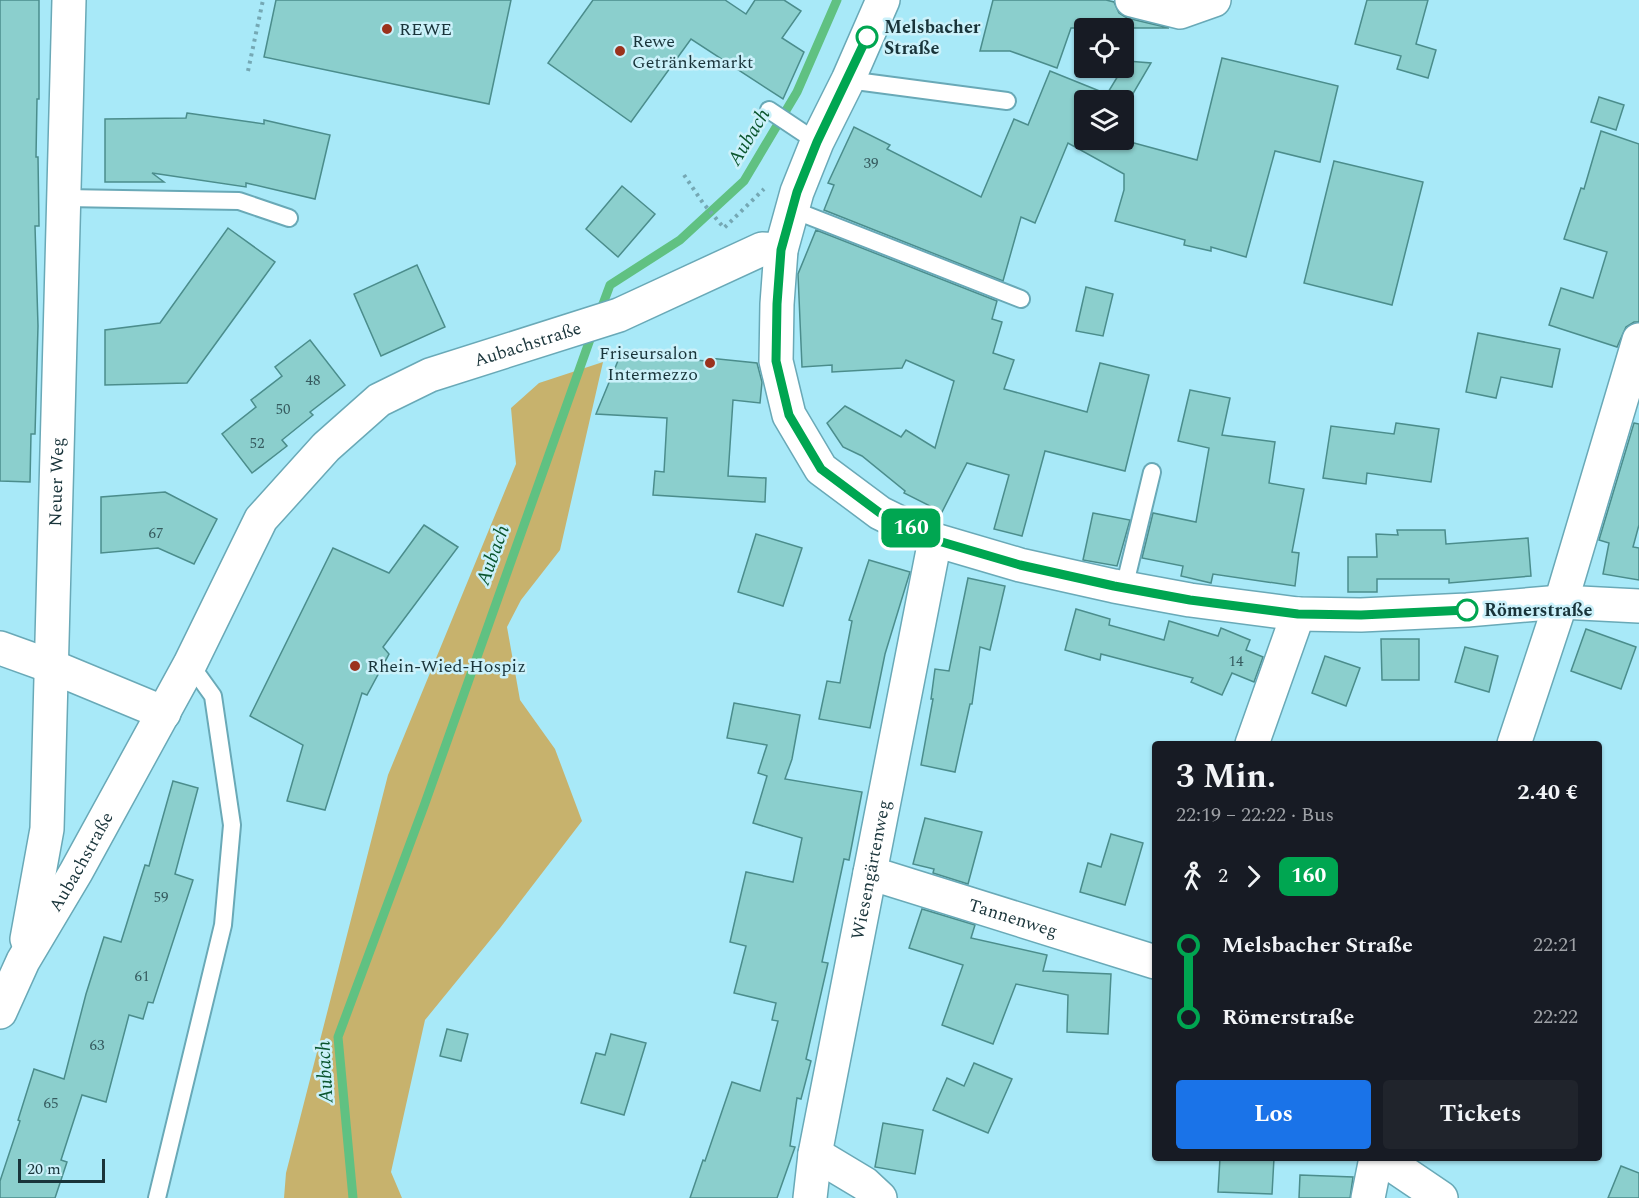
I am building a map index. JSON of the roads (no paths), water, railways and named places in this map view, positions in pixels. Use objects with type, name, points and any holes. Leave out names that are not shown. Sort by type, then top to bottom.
[{"type":"street","name":"Neuer Weg","points":[[23,961],[47,829],[69,0]]},
{"type":"street","points":[[883,0],[848,80],[806,134],[792,209],[781,250],[776,361],[789,415],[821,469],[880,513],[935,540],[1020,565],[1190,600],[1298,614],[1467,610],[1561,602],[1639,606]]},
{"type":"street","points":[[1132,0],[1180,12],[1214,0]]},
{"type":"street","name":"Aubachstraße","points":[[0,1012],[23,961],[76,872],[190,664],[261,519],[335,440],[380,400],[430,375],[619,315],[762,249],[781,250]]},
{"type":"street","points":[[1515,741],[1561,602],[1639,340]]},
{"type":"street","name":"Wiesengärtenweg","points":[[810,1198],[815,1154],[921,601],[935,540]]},
{"type":"street","points":[[1253,741],[1298,614]]},
{"type":"street","points":[[0,648],[53,667],[164,713]]},
{"type":"street","name":"Tannenweg","points":[[870,873],[1152,961]]},
{"type":"street","points":[[815,1154],[865,1184],[880,1198]]},
{"type":"street","points":[[1368,1198],[1375,1161]]},
{"type":"street","points":[[1386,1161],[1441,1198]]},
{"type":"lane","points":[[848,80],[1007,101]]},
{"type":"lane","points":[[769,110],[806,134]]},
{"type":"lane","points":[[65,198],[239,201],[289,218]]},
{"type":"lane","points":[[792,209],[1021,299]]},
{"type":"lane","points":[[1124,588],[1152,472]]},
{"type":"lane","points":[[158,1198],[223,925],[232,825],[213,696],[190,664]]},
{"type":"waterway","name":"Aubach","points":[[600,312],[610,285],[680,240],[744,181],[797,92],[837,0]]},
{"type":"waterway","name":"Aubach","points":[[353,1198],[338,1037],[424,806],[593,331]]},
{"type":"place","name":"REWE","points":[[387,29]]},
{"type":"place","name":"Melsbacher Straße","points":[[867,37]]},
{"type":"place","name":"Rewe Getränkemarkt","points":[[620,51]]},
{"type":"place","name":"Friseursalon Intermezzo","points":[[710,363]]},
{"type":"place","name":"Römerstraße","points":[[1467,610]]},
{"type":"place","name":"Rhein-Wied-Hospiz","points":[[355,666]]}]
